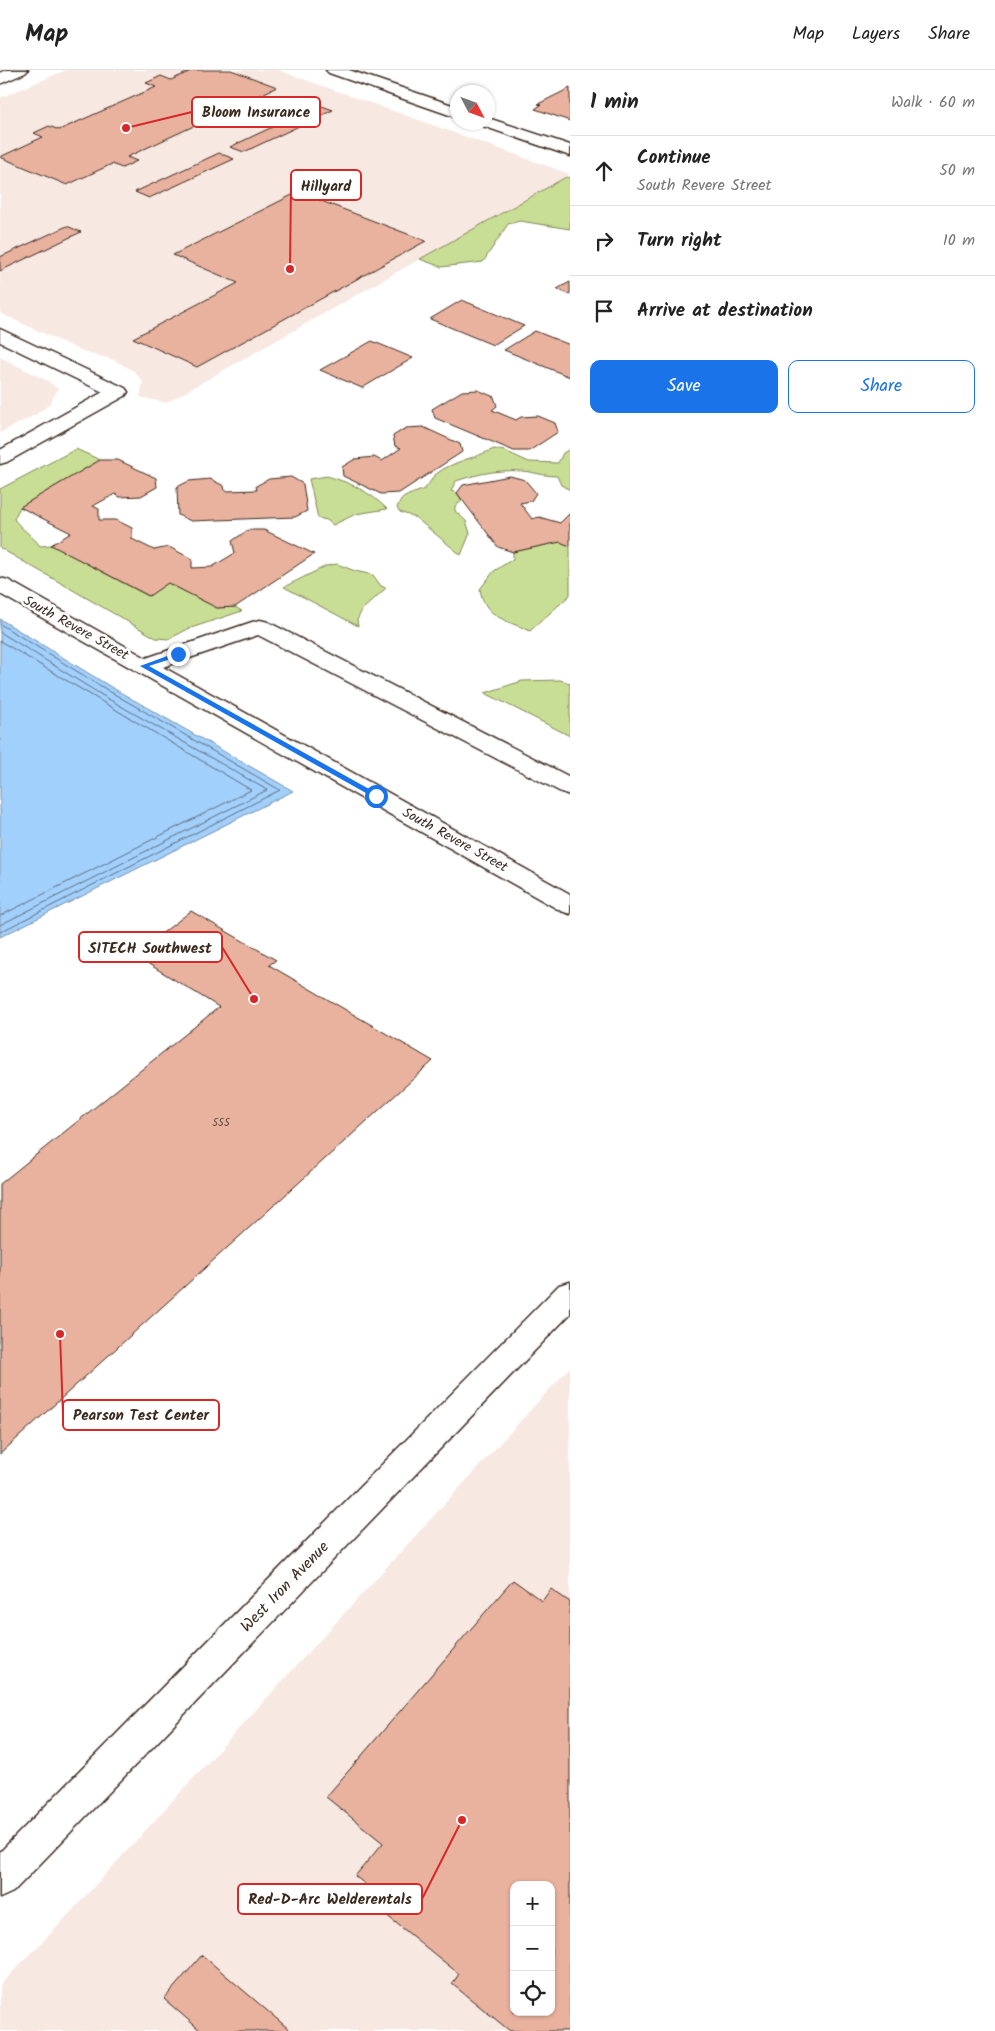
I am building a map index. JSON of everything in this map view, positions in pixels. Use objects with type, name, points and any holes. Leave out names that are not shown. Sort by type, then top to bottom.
[{"type":"street","points":[[0,79],[20,70]]},
{"type":"street","points":[[334,70],[450,110]]},
{"type":"street","points":[[495,125],[570,151]]},
{"type":"street","points":[[0,335],[118,392],[0,458]]},
{"type":"street","name":"South Revere Street","points":[[0,585],[570,905]]},
{"type":"street","points":[[144,666],[260,627],[570,788]]},
{"type":"street","name":"West Iron Avenue","points":[[0,1879],[570,1294]]},
{"type":"shaded area","points":[[66,70],[278,70],[570,174],[166,403],[140,397],[143,382],[134,371],[114,360],[79,350],[0,313],[0,98]]},
{"type":"shaded area","points":[[0,357],[48,381],[58,389],[49,405],[35,415],[0,433]]},
{"type":"shaded area","points":[[570,1367],[570,2031],[0,2031],[0,1985],[58,1926]]},
{"type":"green space","points":[[566,177],[570,178],[570,229],[520,221],[508,224],[483,262],[441,267],[420,259]]},
{"type":"green space","points":[[76,449],[100,460],[20,507],[14,519],[40,546],[51,545],[148,596],[168,583],[217,608],[235,607],[242,611],[188,629],[169,639],[156,638],[0,548],[0,489]]},
{"type":"green space","points":[[494,449],[505,451],[529,462],[558,463],[563,453],[570,449],[570,490],[561,485],[557,476],[521,471],[493,472],[456,481],[451,491],[457,493],[462,501],[455,506],[455,511],[466,521],[470,533],[461,555],[416,518],[400,512],[397,508],[404,497],[424,489],[434,476],[443,470]]},
{"type":"green space","points":[[327,476],[359,488],[387,509],[356,514],[333,525],[327,520],[318,518],[309,479]]},
{"type":"green space","points":[[560,542],[570,546],[570,595],[530,631],[491,612],[482,598],[480,589],[494,571],[513,559],[513,552]]},
{"type":"green space","points":[[337,564],[373,575],[381,586],[386,588],[362,610],[357,620],[358,626],[284,587],[326,566]]},
{"type":"green space","points":[[560,680],[570,683],[570,736],[485,693],[522,681]]},
{"type":"water","points":[[0,619],[111,687],[293,791],[0,937]]},
{"type":"building","points":[[193,70],[231,70],[277,87],[239,105],[249,109],[234,116],[224,112],[127,157],[137,161],[122,168],[112,164],[67,185],[0,157],[43,137],[34,133],[49,126],[59,130],[156,87],[146,83],[161,76],[171,80]]},
{"type":"building","points":[[570,88],[570,121],[535,109],[541,105],[538,104]]},
{"type":"building","points":[[319,105],[333,110],[244,152],[230,147]]},
{"type":"building","points":[[219,153],[234,159],[149,198],[135,192]]},
{"type":"building","points":[[298,192],[426,241],[197,367],[133,338],[238,283],[173,255]]},
{"type":"building","points":[[67,226],[81,232],[0,271],[0,257]]},
{"type":"building","points":[[570,282],[570,295],[557,289]]},
{"type":"building","points":[[462,300],[524,326],[493,345],[430,319]]},
{"type":"building","points":[[535,331],[570,345],[570,377],[504,350]]},
{"type":"building","points":[[372,341],[413,358],[362,388],[320,370]]},
{"type":"building","points":[[478,390],[494,397],[497,406],[492,410],[516,420],[521,417],[538,416],[555,423],[558,432],[529,451],[514,451],[435,418],[432,409],[462,391]]},
{"type":"building","points":[[423,427],[460,444],[462,452],[399,493],[381,494],[343,476],[342,467],[355,459],[374,457],[382,461],[401,448],[395,446],[393,436],[406,428]]},
{"type":"building","points":[[100,460],[118,460],[156,478],[157,487],[141,496],[120,497],[115,494],[93,506],[99,509],[99,520],[116,520],[132,528],[132,539],[154,550],[169,547],[192,559],[192,568],[212,567],[235,553],[232,541],[248,530],[264,530],[314,554],[235,607],[217,608],[168,583],[149,596],[51,545],[71,533],[20,507]]},
{"type":"building","points":[[510,476],[525,480],[536,493],[531,501],[520,503],[532,519],[539,517],[560,523],[570,513],[570,546],[560,542],[513,552],[498,547],[457,493],[463,485]]},
{"type":"building","points":[[291,477],[303,484],[307,511],[295,517],[191,521],[178,515],[177,487],[189,481],[210,479],[224,486],[225,491],[257,490],[256,486],[269,479]]},
{"type":"building","points":[[191,911],[276,960],[269,965],[433,1061],[0,1454],[0,1184],[219,1007],[134,955]]},
{"type":"building","points":[[513,1580],[542,1601],[551,1589],[570,1602],[570,2031],[510,2031],[452,1984],[459,1974],[369,1901],[376,1893],[355,1876],[383,1843],[326,1797]]},
{"type":"building","points":[[202,1955],[291,2031],[201,2031],[164,1999]]},
{"type":"place","name":"Bloom Insurance","points":[[126,128]]},
{"type":"place","name":"Hillyard","points":[[290,269]]},
{"type":"place","name":"SITECH Southwest","points":[[254,999]]},
{"type":"place","name":"Pearson Test Center","points":[[60,1334]]},
{"type":"place","name":"Red-D-Arc Welderentals","points":[[462,1820]]},
{"type":"route","points":[[178,654],[144,666],[376,796]]}]
